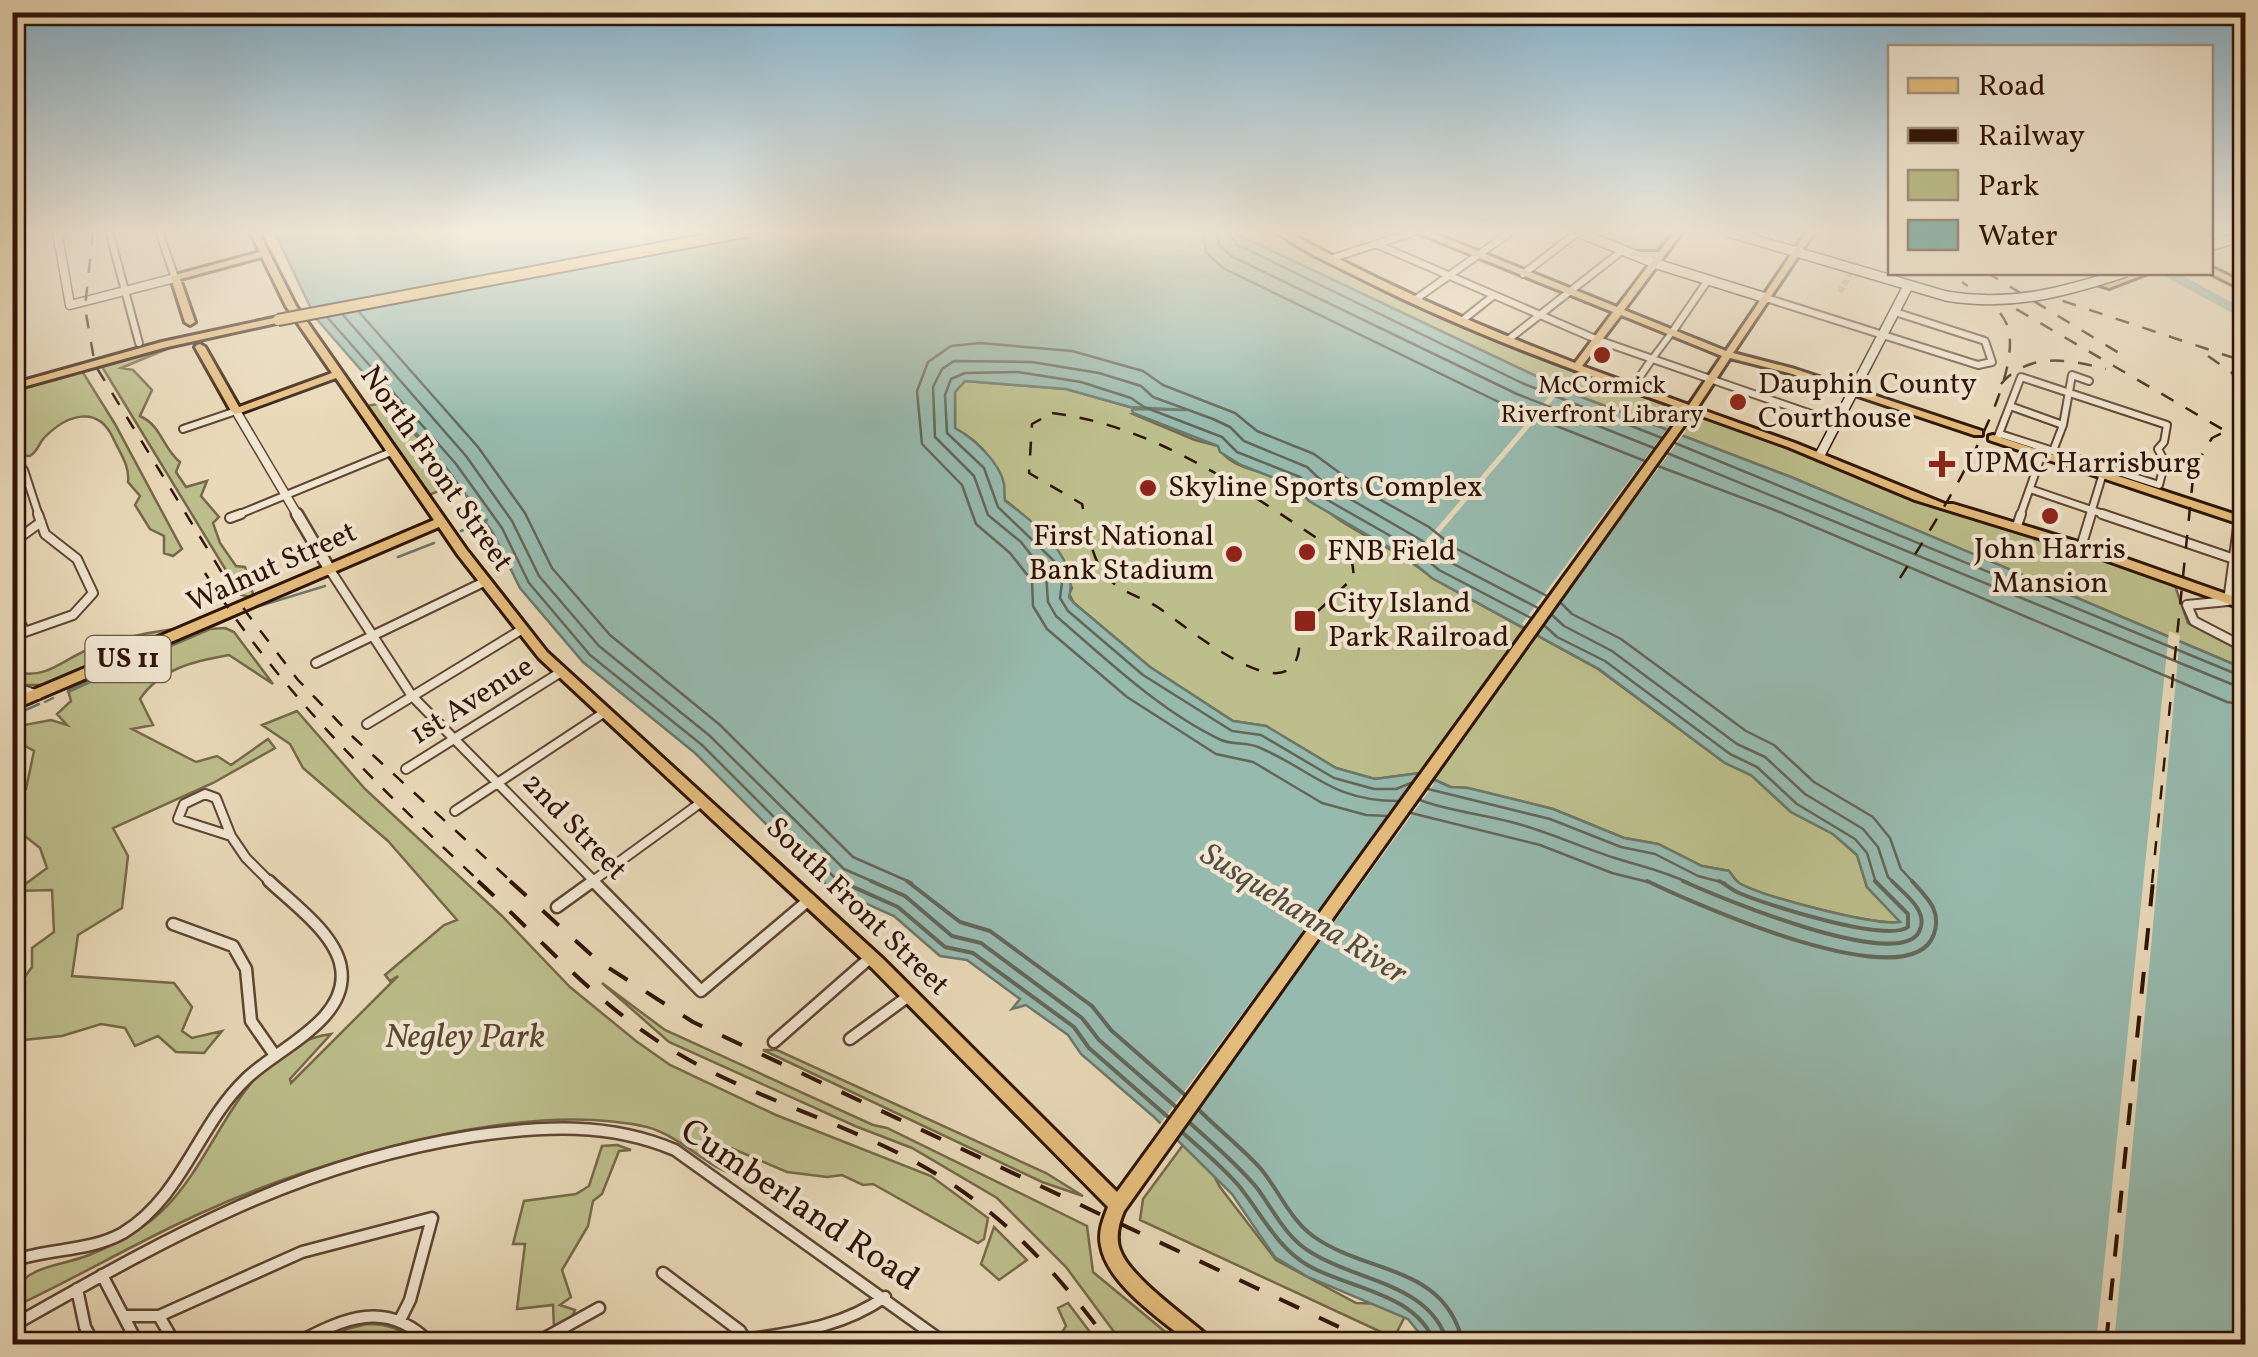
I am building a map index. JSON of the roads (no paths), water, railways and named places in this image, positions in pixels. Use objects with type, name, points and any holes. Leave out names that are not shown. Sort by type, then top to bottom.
[{"type":"main road","points":[[180,294],[190,322],[203,328],[277,319],[409,294]]},
{"type":"main road","name":"North Front Street","points":[[285,294],[440,522],[522,630]]},
{"type":"main road","points":[[165,343],[405,294]]},
{"type":"main road","points":[[1406,294],[1576,368],[1820,455],[1945,506],[2018,526],[2228,601],[2246,603]]},
{"type":"main road","points":[[1572,294],[1728,355],[1978,433]]},
{"type":"main road","points":[[1576,368],[1633,294]]},
{"type":"main road","points":[[1754,294],[1766,298]]},
{"type":"main road","points":[[1204,1344],[1124,1271],[1109,1243],[1110,1223],[1118,1206],[1680,428],[1768,294]]},
{"type":"main road","points":[[1820,455],[1904,294]]},
{"type":"main road","points":[[1940,294],[2013,304],[2049,294]]},
{"type":"main road","points":[[165,343],[184,332],[190,322]]},
{"type":"main road","points":[[12,385],[236,325]]},
{"type":"main road","points":[[200,347],[215,333]]},
{"type":"main road","points":[[165,343],[200,347],[236,411],[338,374]]},
{"type":"main road","points":[[1996,437],[2242,521]]},
{"type":"main road","name":"Walnut Street","points":[[12,705],[440,522]]},
{"type":"main road","name":"South Front Street","points":[[522,630],[561,672],[871,956],[1118,1206]]},
{"type":"street","points":[[65,294],[70,304],[117,294]]},
{"type":"street","points":[[127,294],[140,343]]},
{"type":"street","points":[[1416,299],[1423,294]]},
{"type":"street","points":[[1489,294],[1598,340],[1837,422]]},
{"type":"street","points":[[1509,339],[1567,294]]},
{"type":"street","points":[[1632,388],[1698,294]]},
{"type":"street","points":[[1464,320],[1493,296]]},
{"type":"street","points":[[1766,298],[1975,364],[1992,362],[1984,341],[1895,312]]},
{"type":"street","points":[[2018,526],[2030,489],[2063,424],[2072,375],[2089,380]]},
{"type":"street","points":[[1996,437],[2021,377],[2167,425],[2164,442],[2158,449],[2165,462],[2159,485],[2104,471],[2080,547]]},
{"type":"street","points":[[2010,406],[2063,424]]},
{"type":"street","points":[[183,430],[236,411],[330,570]]},
{"type":"street","points":[[230,518],[392,452]]},
{"type":"street","points":[[12,458],[24,470],[50,539],[76,559],[93,587],[93,596],[78,613],[22,633]]},
{"type":"street","points":[[2030,489],[2246,563]]},
{"type":"street","points":[[2242,521],[2228,601],[2187,605],[2194,621],[2246,648]]},
{"type":"street","points":[[15,542],[41,522]]},
{"type":"street","points":[[15,542],[50,539]]},
{"type":"street","name":"2nd Street","points":[[330,570],[412,696],[701,991],[810,899]]},
{"type":"street","points":[[316,663],[484,582]]},
{"type":"street","points":[[12,606],[22,633],[12,659]]},
{"type":"street","points":[[367,724],[522,630]]},
{"type":"street","name":"1st Avenue","points":[[406,769],[561,672]]},
{"type":"street","points":[[12,686],[38,695]]},
{"type":"street","points":[[455,811],[605,712]]},
{"type":"street","points":[[12,1261],[38,1252],[98,1245],[151,1214],[182,1179],[222,1106],[274,1054],[327,1011],[338,995],[342,966],[290,898],[249,862],[231,836],[213,795],[194,797],[178,811],[178,819],[187,824],[231,836]]},
{"type":"street","points":[[557,906],[702,801]]},
{"type":"street","points":[[173,924],[233,946],[246,969],[251,1021],[274,1054]]},
{"type":"street","points":[[774,1042],[871,956]]},
{"type":"street","points":[[850,1040],[910,995]]},
{"type":"street","name":"Cumberland Road","points":[[12,1326],[238,1203],[323,1172],[462,1138],[572,1127],[625,1131],[675,1150],[946,1344]]},
{"type":"street","points":[[124,1316],[159,1316],[302,1252],[432,1218],[410,1300],[400,1320]]},
{"type":"street","points":[[663,1272],[728,1321],[746,1341]]},
{"type":"street","points":[[102,1276],[106,1291],[138,1344]]},
{"type":"street","points":[[77,1289],[85,1326],[94,1344]]},
{"type":"street","points":[[722,1344],[763,1342],[834,1326],[885,1297]]},
{"type":"street","points":[[534,1344],[599,1308]]},
{"type":"street","points":[[295,1344],[354,1316],[379,1315],[400,1320],[432,1344]]},
{"type":"street","points":[[159,1316],[175,1344]]},
{"type":"water","name":"Susquehanna River","points":[[304,294],[1364,294],[1576,395],[1791,477],[2245,669],[2245,1344],[1428,1344],[1408,1319],[1308,1277],[1275,1257],[1232,1194],[1154,1117],[1081,1054],[1068,1035],[1026,1005],[1012,1009],[1020,999],[967,960],[940,956],[894,916],[829,887],[695,753],[583,662],[520,588],[493,533],[448,470],[315,317]],"holes":[[[965,381],[1066,389],[1130,407],[1187,410],[1132,409],[1133,413],[1218,446],[1220,452],[1241,465],[1295,486],[1309,501],[1409,559],[1432,578],[1599,669],[1725,763],[1751,775],[1791,812],[1833,834],[1857,855],[1867,887],[1900,922],[1844,915],[1771,896],[1739,883],[1729,871],[1702,866],[1658,844],[1624,838],[1553,809],[1450,787],[1420,773],[1375,779],[1336,768],[1266,726],[1233,721],[1150,667],[1069,597],[1071,582],[1061,554],[1040,529],[1005,501],[997,467],[977,444],[955,428],[955,392]]]},
{"type":"waterway","points":[[2208,294],[2246,315]]},
{"type":"waterway","points":[[461,531],[487,520]]},
{"type":"waterway","points":[[398,557],[434,543]]},
{"type":"waterway","points":[[68,692],[253,608],[325,586]]},
{"type":"waterway","points":[[45,702],[53,698]]},
{"type":"waterway","points":[[12,716],[39,704]]},
{"type":"railway","points":[[86,294],[85,308],[95,365],[246,612],[298,680],[353,737],[513,883]]},
{"type":"railway","points":[[1978,294],[2007,324],[2009,358],[2002,383]]},
{"type":"railway","points":[[2023,294],[2119,353]]},
{"type":"railway","points":[[2043,294],[2246,362]]},
{"type":"railway","points":[[1992,295],[2226,431]]},
{"type":"railway","points":[[2208,356],[2231,372],[2246,390]]},
{"type":"railway","points":[[2002,383],[2024,367],[2050,361],[2106,369]]},
{"type":"railway","points":[[1900,578],[1971,458],[2002,383]]},
{"type":"railway","points":[[1052,413],[1093,421],[1172,450],[1246,491],[1352,561],[1354,577],[1299,629],[1297,658],[1285,671],[1266,672],[1243,664],[1106,576],[1093,551],[1082,504],[1029,473],[1032,424],[1052,413]]},
{"type":"railway","points":[[2226,431],[2246,421]]},
{"type":"railway","points":[[2152,883],[2194,468],[2212,438],[2226,431]]},
{"type":"railway","points":[[2226,431],[2246,443]]},
{"type":"railway","points":[[205,573],[298,698],[405,811],[481,883]]},
{"type":"railway","points":[[478,881],[619,1013],[672,1050],[725,1078],[865,1137],[957,1187],[1039,1258],[1110,1344]]},
{"type":"railway","points":[[510,881],[598,961],[693,1022],[1375,1344]]},
{"type":"railway","points":[[2106,1344],[2153,881]]},
{"type":"place","name":"McCormick Riverfront Library","points":[[1602,355]]},
{"type":"place","name":"Dauphin County Courthouse","points":[[1738,402]]},
{"type":"place","name":"UPMC Harrisburg","points":[[1942,464]]},
{"type":"place","name":"Skyline Sports Complex","points":[[1148,488]]},
{"type":"place","name":"John Harris Mansion","points":[[2050,516]]},
{"type":"place","name":"FNB Field","points":[[1307,552]]},
{"type":"place","name":"First National Bank Stadium","points":[[1234,554]]},
{"type":"place","name":"City Island Park Railroad","points":[[1305,621]]},
{"type":"park label","name":"Negley Park","points":[[465,1038]]}]
